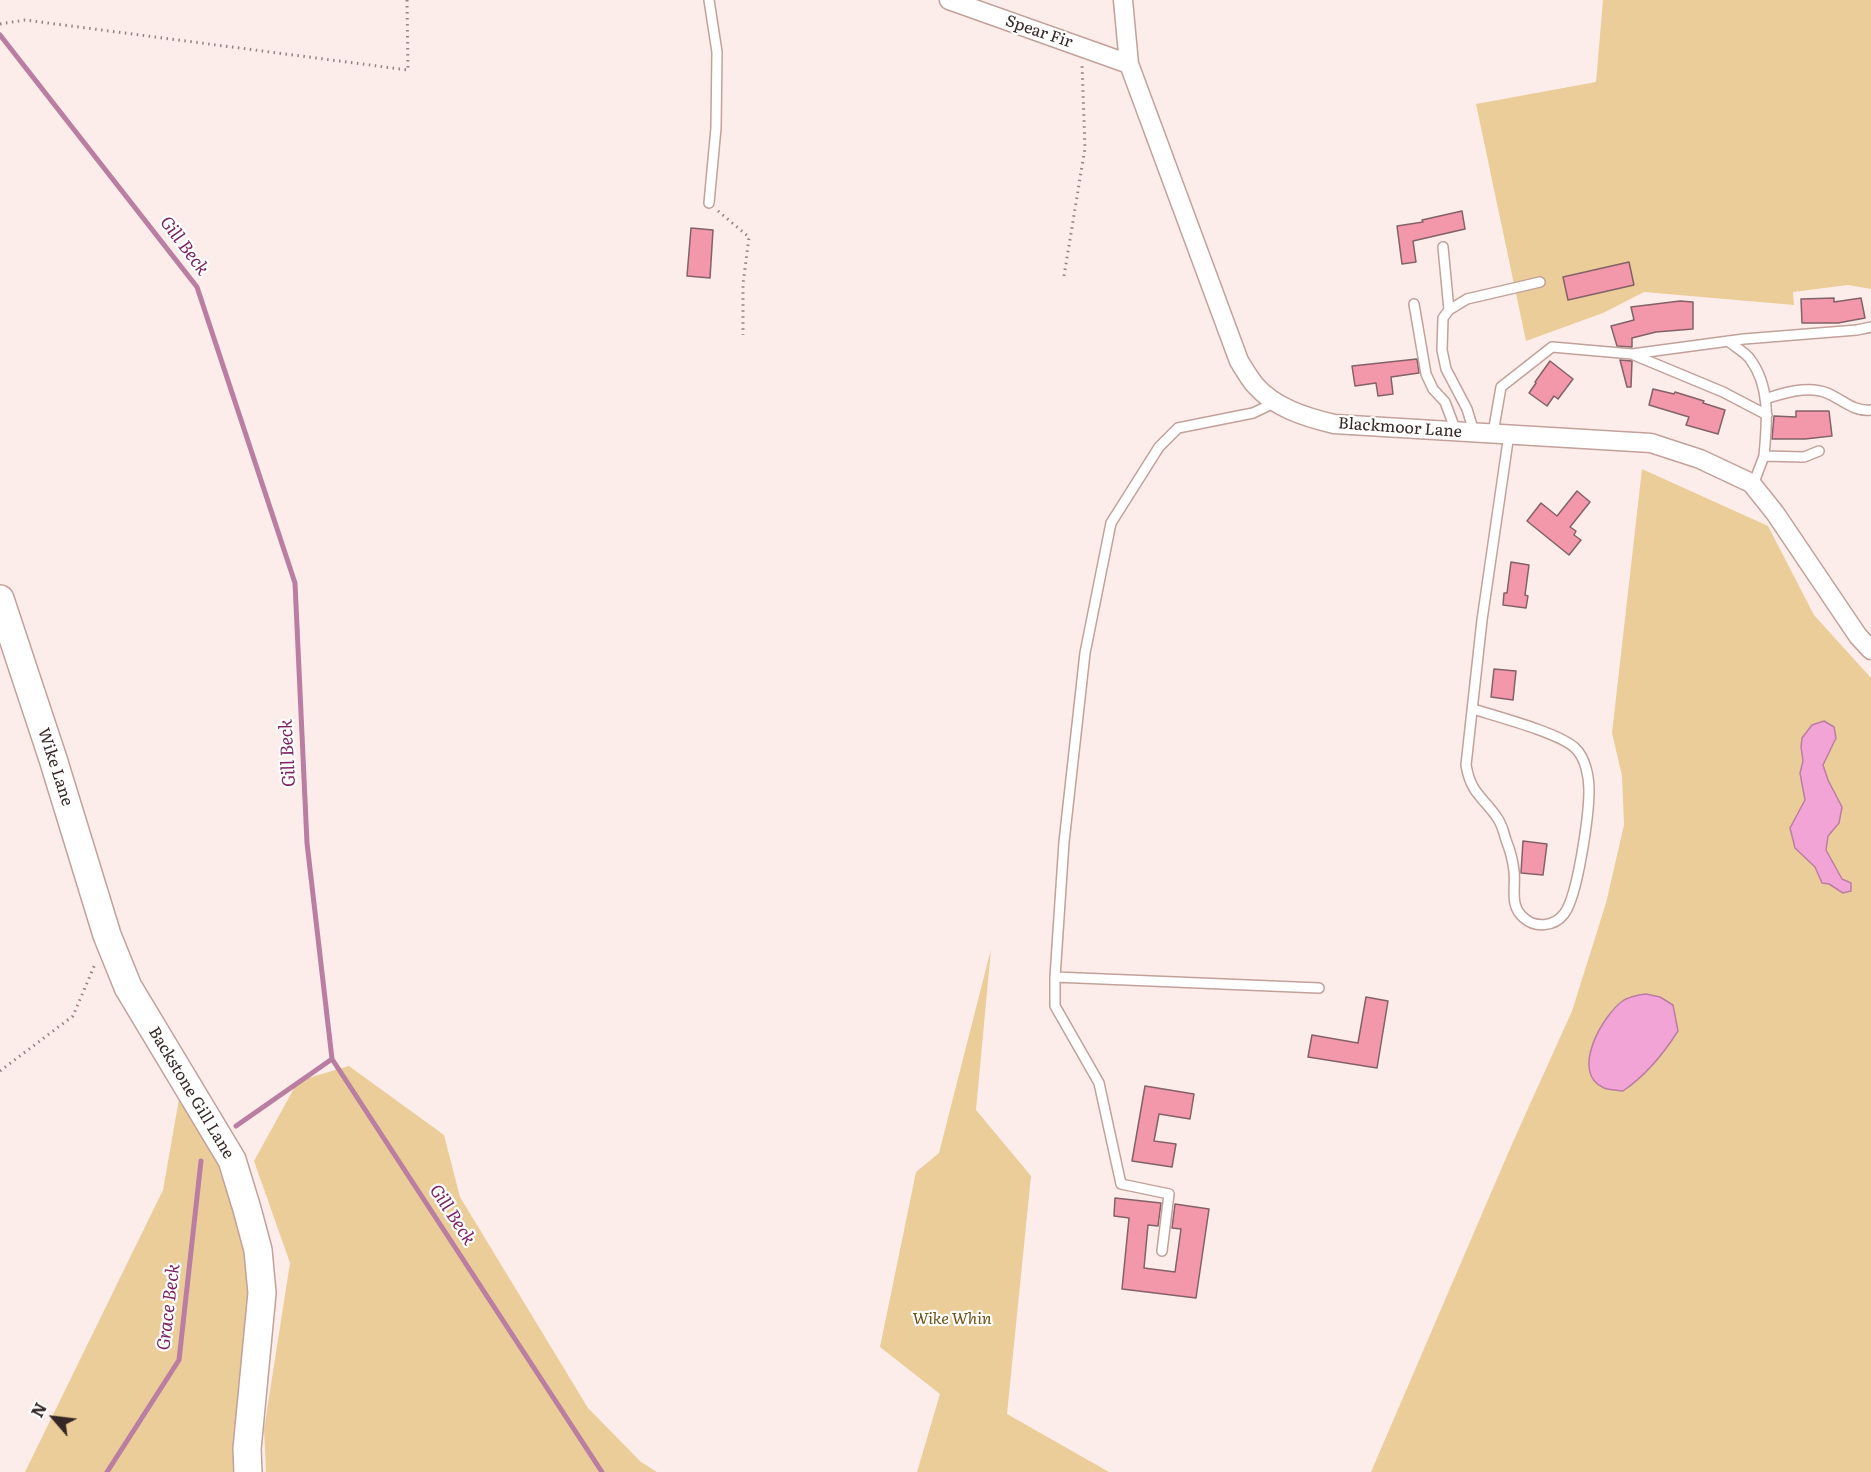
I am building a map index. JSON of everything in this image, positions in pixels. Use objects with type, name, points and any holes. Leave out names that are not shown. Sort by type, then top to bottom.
[{"type":"street","name":"Spear Fir","points":[[949,0],[1129,64]]},
{"type":"street","name":"Blackmoor Lane","points":[[1123,0],[1129,64],[1239,361],[1255,385],[1276,402],[1303,417],[1334,424],[1652,443],[1700,459],[1753,485],[1775,513],[1858,636],[1871,650]]},
{"type":"street","name":"Wike Lane","points":[[0,599],[53,759],[107,935]]},
{"type":"street","name":"Backstone Gill Lane","points":[[107,935],[128,987],[232,1160],[258,1250],[262,1293],[247,1449],[248,1472]]},
{"type":"lane","points":[[709,0],[717,52],[717,74],[716,129],[709,203]]},
{"type":"lane","points":[[1443,248],[1449,310]]},
{"type":"lane","points":[[1465,432],[1467,409],[1446,369],[1442,350],[1443,318],[1449,310],[1467,299],[1540,282]]},
{"type":"lane","points":[[1414,304],[1426,374],[1433,388],[1465,432]]},
{"type":"lane","points":[[1473,709],[1558,737],[1575,748],[1586,767],[1589,789],[1576,880],[1564,914],[1557,921],[1548,925],[1529,922],[1516,909],[1514,872],[1508,845],[1498,819],[1474,790],[1468,778],[1466,765],[1501,434],[1500,387],[1552,347],[1632,354],[1728,341],[1871,327]]},
{"type":"lane","points":[[1728,341],[1750,358],[1761,381],[1765,399],[1767,415],[1764,456],[1753,485]]},
{"type":"lane","points":[[1632,354],[1722,392],[1767,415]]},
{"type":"lane","points":[[1765,399],[1784,393],[1819,390],[1857,409],[1871,410]]},
{"type":"lane","points":[[1162,1251],[1169,1194],[1121,1184],[1099,1083],[1055,1006],[1054,977],[1064,842],[1085,653],[1111,523],[1159,447],[1178,428],[1253,413],[1276,402]]},
{"type":"lane","points":[[1764,456],[1804,457],[1819,451]]},
{"type":"lane","points":[[1054,977],[1319,988]]},
{"type":"path","points":[[2,23],[25,20],[408,70],[407,0]]},
{"type":"path","points":[[1064,276],[1084,148],[1082,47]]},
{"type":"path","points":[[709,203],[749,237],[743,284],[743,335]]},
{"type":"path","points":[[0,1071],[73,1016],[107,935]]},
{"type":"green space","points":[[1603,0],[1871,0],[1871,289],[1848,285],[1793,292],[1794,305],[1644,292],[1603,313],[1526,341],[1476,104],[1596,82]]},
{"type":"green space","points":[[1642,469],[1768,526],[1814,615],[1871,678],[1871,1472],[1371,1472],[1512,1144],[1572,1011],[1606,903],[1624,825],[1622,776],[1612,733]]},
{"type":"green space","name":"Wike Whin","points":[[991,949],[976,1110],[1031,1176],[1007,1414],[1109,1472],[917,1472],[940,1394],[880,1347],[916,1172],[939,1153]]},
{"type":"green space","points":[[349,1066],[444,1135],[460,1197],[588,1408],[641,1462],[657,1472],[266,1472],[264,1429],[290,1263],[254,1161],[298,1081]]},
{"type":"green space","points":[[179,1099],[224,1164],[257,1283],[235,1472],[25,1472],[163,1190]]},
{"type":"shaded area","points":[[1824,721],[1834,727],[1836,738],[1823,765],[1842,807],[1839,823],[1828,836],[1826,850],[1842,879],[1851,883],[1851,891],[1843,893],[1829,884],[1822,883],[1815,867],[1795,848],[1790,828],[1805,800],[1800,773],[1803,761],[1802,738],[1812,725]]},
{"type":"shaded area","points":[[1646,994],[1660,997],[1673,1005],[1678,1031],[1654,1064],[1631,1085],[1623,1091],[1604,1088],[1594,1080],[1589,1070],[1589,1057],[1599,1030],[1624,1000]]},
{"type":"building","points":[[1462,211],[1465,229],[1413,241],[1416,262],[1402,264],[1397,226],[1423,222],[1422,220]]},
{"type":"building","points":[[691,228],[713,230],[710,278],[687,276]]},
{"type":"building","points":[[1629,262],[1634,285],[1568,300],[1563,277]]},
{"type":"building","points":[[1834,298],[1834,302],[1861,298],[1865,318],[1838,323],[1802,323],[1801,299]]},
{"type":"building","points":[[1680,301],[1693,302],[1693,329],[1656,332],[1632,338],[1632,347],[1617,346],[1611,326],[1634,320],[1631,307]]},
{"type":"building","points":[[1417,359],[1419,373],[1391,377],[1393,394],[1378,396],[1376,383],[1355,386],[1352,366]]},
{"type":"building","points":[[1620,360],[1632,361],[1631,387],[1627,387]]},
{"type":"building","points":[[1550,361],[1573,379],[1558,399],[1554,396],[1547,406],[1529,393]]},
{"type":"building","points":[[1653,389],[1674,394],[1675,392],[1725,410],[1718,434],[1686,425],[1689,417],[1649,405]]},
{"type":"building","points":[[1796,411],[1829,411],[1832,436],[1772,439],[1774,416],[1796,417]]},
{"type":"building","points":[[1577,491],[1590,502],[1570,527],[1576,531],[1574,535],[1581,540],[1569,555],[1527,521],[1541,503],[1557,516]]},
{"type":"building","points":[[1511,562],[1529,565],[1525,595],[1528,596],[1526,608],[1503,605]]},
{"type":"building","points":[[1494,669],[1516,671],[1513,700],[1491,697]]},
{"type":"building","points":[[1523,841],[1547,844],[1543,875],[1521,873]]},
{"type":"building","points":[[1366,997],[1388,1001],[1377,1068],[1308,1057],[1312,1035],[1358,1043]]},
{"type":"building","points":[[1145,1086],[1194,1094],[1190,1119],[1159,1114],[1154,1141],[1176,1144],[1172,1167],[1132,1161]]},
{"type":"building","points":[[1115,1198],[1161,1203],[1158,1226],[1148,1225],[1144,1268],[1175,1272],[1181,1229],[1172,1228],[1175,1204],[1209,1209],[1196,1298],[1122,1289],[1129,1218],[1114,1216]]},
{"type":"waterway","name":"Gill Beck","points":[[0,35],[197,287],[295,583],[307,843],[332,1059],[602,1472]]},
{"type":"waterway","name":"Grace Beck","points":[[236,1126],[332,1059]]},
{"type":"waterway","name":"Grace Beck","points":[[107,1472],[179,1360],[201,1161]]}]
